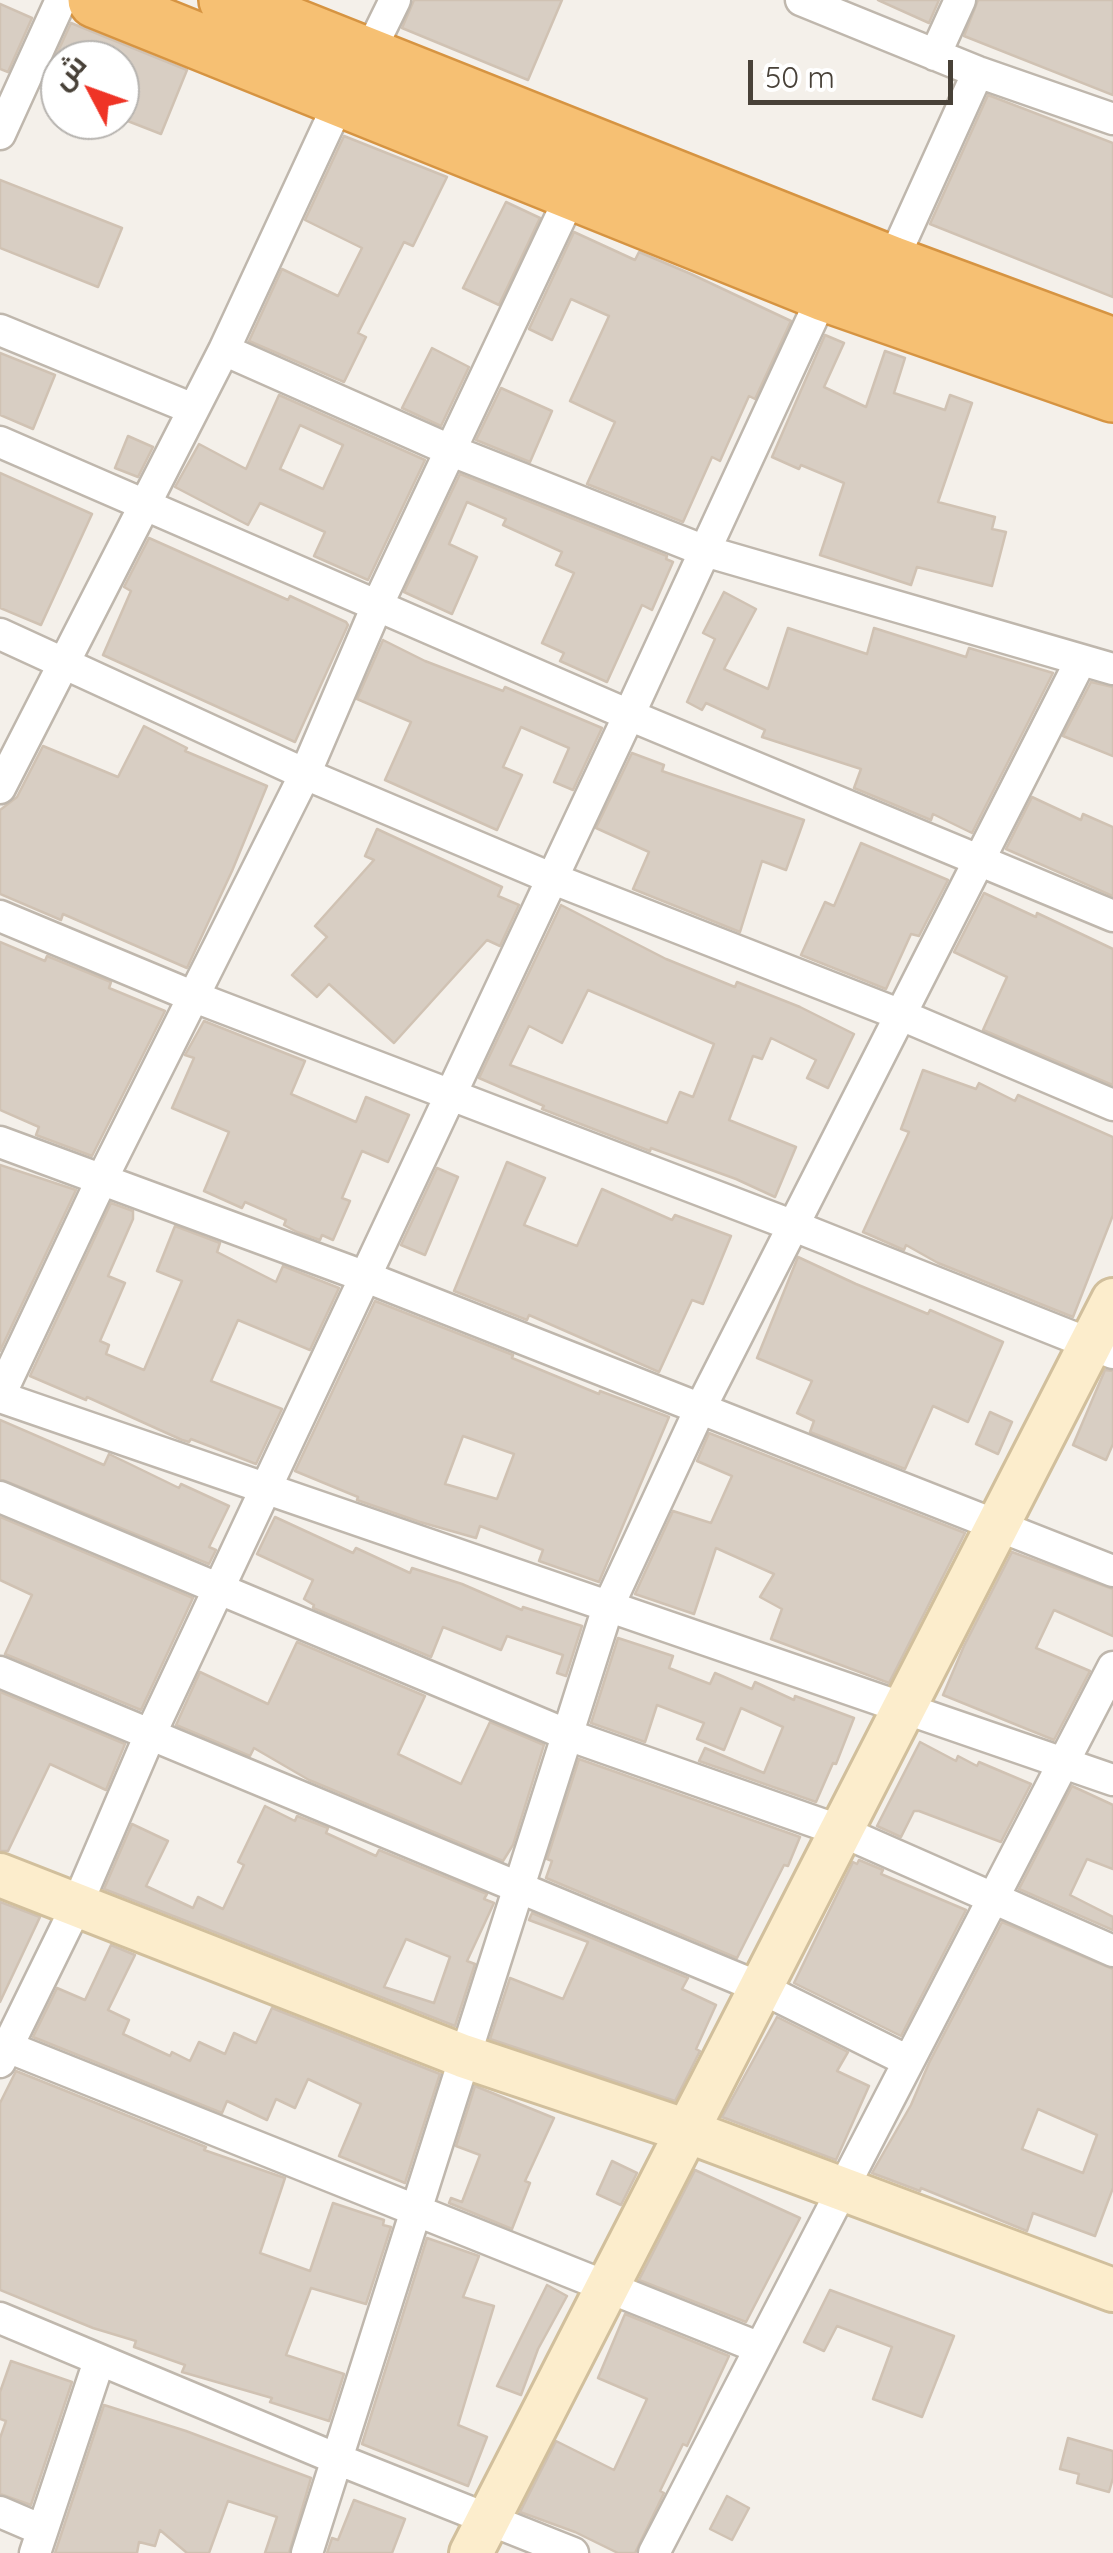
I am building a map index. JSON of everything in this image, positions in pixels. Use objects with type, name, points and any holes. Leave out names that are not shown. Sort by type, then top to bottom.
[{"type":"highway","points":[[96,0],[355,77],[891,264],[1113,346]]},
{"type":"highway","points":[[227,0],[355,77],[572,192],[824,294],[1113,394]]},
{"type":"street","points":[[0,134],[62,0]]},
{"type":"street","points":[[0,788],[224,350],[396,0]]},
{"type":"street","points":[[801,0],[978,72],[1113,119]]},
{"type":"street","points":[[935,55],[960,0]]},
{"type":"street","points":[[891,264],[978,72]]},
{"type":"street","points":[[572,192],[377,606],[305,774],[101,1181],[0,1396],[1113,1780]]},
{"type":"street","points":[[760,2348],[417,2210],[2,2051],[76,1906],[149,1736],[824,294]]},
{"type":"street","points":[[0,330],[193,409]]},
{"type":"street","points":[[224,350],[452,451],[705,551],[1113,669]]},
{"type":"street","points":[[0,442],[630,715],[1113,916]]},
{"type":"street","points":[[0,634],[305,774],[551,878],[901,1014],[1113,1105]]},
{"type":"street","points":[[307,2553],[608,1607],[700,1410],[1081,660]]},
{"type":"street","points":[[0,916],[192,996],[794,1226],[1102,1349]]},
{"type":"street","points":[[0,1142],[366,1278],[1113,1572]]},
{"type":"street","points":[[480,2536],[997,1526],[1102,1349],[1113,1300]]},
{"type":"street","points":[[0,1497],[568,1735],[842,1831],[1113,1951]]},
{"type":"street","points":[[654,2553],[1113,1666]]},
{"type":"street","points":[[0,1672],[760,1988],[908,2061]]},
{"type":"street","points":[[0,1875],[463,2056],[687,2131],[1113,2290]]},
{"type":"street","points":[[0,2318],[336,2459],[480,2536],[573,2553]]},
{"type":"street","points":[[0,2512],[39,2541],[99,2361]]},
{"type":"building","points":[[414,0],[562,0],[528,80],[402,28]]},
{"type":"building","points":[[878,0],[939,0],[929,23]]},
{"type":"building","points":[[978,0],[1113,0],[1113,95],[964,36]]},
{"type":"building","points":[[0,4],[32,18],[8,72],[0,69]]},
{"type":"building","points":[[71,23],[113,40],[63,40]]},
{"type":"building","points":[[140,51],[187,70],[161,134],[140,126]]},
{"type":"building","points":[[988,95],[1113,143],[1113,297],[930,224]]},
{"type":"building","points":[[344,136],[447,177],[413,246],[404,242],[358,333],[366,337],[344,382],[249,341],[282,269],[338,296],[362,248],[305,220]]},
{"type":"building","points":[[0,180],[122,228],[98,287],[0,248]]},
{"type":"building","points":[[506,202],[540,218],[499,305],[463,288]]},
{"type":"building","points":[[574,232],[635,260],[639,252],[791,321],[755,399],[749,396],[720,461],[712,457],[683,522],[587,484],[615,422],[570,401],[609,316],[571,299],[552,340],[529,329]]},
{"type":"building","points":[[825,335],[844,343],[824,387],[866,407],[885,351],[905,358],[894,393],[945,410],[950,395],[972,403],[938,502],[995,517],[992,529],[1006,532],[992,586],[917,567],[911,585],[820,555],[844,483],[772,457]]},
{"type":"building","points":[[432,348],[469,367],[441,426],[402,408]]},
{"type":"building","points":[[0,353],[55,375],[33,429],[0,415]]},
{"type":"building","points":[[501,388],[552,411],[530,462],[476,440]]},
{"type":"building","points":[[279,395],[425,460],[368,580],[314,556],[325,532],[260,503],[248,525],[175,487],[199,444],[246,469]],"holes":[[[300,425],[343,445],[323,489],[280,469]]]},
{"type":"building","points":[[128,436],[153,447],[138,477],[115,468]]},
{"type":"building","points":[[0,473],[92,514],[41,625],[0,608]]},
{"type":"building","points":[[460,474],[667,556],[673,562],[652,610],[642,605],[607,682],[560,661],[564,653],[542,643],[574,573],[556,565],[562,552],[503,525],[506,519],[467,502],[449,544],[477,557],[452,614],[404,592]]},
{"type":"building","points":[[149,538],[346,622],[348,625],[295,742],[103,655],[131,591],[124,587]]},
{"type":"building","points":[[724,592],[756,609],[724,669],[768,689],[788,628],[867,654],[874,628],[966,657],[969,648],[1053,673],[972,833],[933,814],[931,820],[854,788],[861,769],[762,737],[765,730],[706,703],[702,710],[687,702],[715,639],[703,633]]},
{"type":"building","points":[[383,640],[425,661],[503,691],[505,687],[602,728],[573,790],[554,782],[569,748],[521,727],[503,767],[522,775],[497,830],[385,780],[411,722],[357,699]]},
{"type":"building","points":[[1091,682],[1113,687],[1113,756],[1063,736]]},
{"type":"building","points":[[144,726],[187,748],[185,751],[267,786],[187,968],[63,914],[61,920],[0,894],[0,810],[17,797],[43,746],[118,777]]},
{"type":"building","points":[[632,753],[664,765],[662,771],[804,820],[786,870],[762,861],[740,932],[633,889],[649,852],[596,828]]},
{"type":"building","points":[[1032,797],[1081,820],[1083,814],[1113,827],[1113,896],[1006,849]]},
{"type":"building","points":[[377,829],[502,887],[498,896],[519,905],[500,946],[487,940],[394,1043],[329,984],[317,997],[292,975],[327,937],[315,926],[374,860],[365,856]]},
{"type":"building","points":[[861,843],[948,880],[919,936],[911,934],[886,989],[801,955],[825,902],[834,906]]},
{"type":"building","points":[[984,893],[1113,949],[1113,1085],[983,1030],[1007,977],[954,952]]},
{"type":"building","points":[[561,905],[666,959],[735,987],[737,982],[800,1007],[854,1034],[828,1088],[807,1078],[816,1060],[771,1038],[762,1059],[753,1056],[729,1120],[796,1147],[775,1197],[736,1179],[542,1109],[544,1106],[479,1078]],"holes":[[[588,990],[714,1044],[693,1097],[680,1092],[667,1123],[510,1065],[529,1026],[562,1043]]]},
{"type":"building","points":[[0,942],[111,982],[109,988],[165,1011],[92,1156],[36,1135],[39,1127],[0,1110]]},
{"type":"building","points":[[204,1021],[305,1061],[291,1094],[356,1122],[366,1097],[409,1115],[388,1162],[362,1151],[342,1198],[350,1201],[333,1240],[297,1232],[284,1225],[286,1220],[245,1202],[242,1208],[204,1191],[229,1132],[172,1108],[194,1058],[185,1055]]},
{"type":"building","points":[[923,1070],[976,1089],[979,1083],[1015,1101],[1018,1095],[1113,1137],[1113,1215],[1073,1317],[938,1263],[906,1245],[904,1250],[863,1232],[909,1132],[901,1129]]},
{"type":"building","points":[[507,1162],[545,1178],[524,1225],[577,1246],[602,1189],[672,1220],[675,1215],[731,1236],[703,1304],[692,1300],[659,1372],[529,1315],[527,1320],[454,1291]]},
{"type":"building","points":[[0,1165],[76,1190],[0,1351]]},
{"type":"building","points":[[437,1168],[458,1177],[425,1255],[401,1245]]},
{"type":"building","points":[[111,1203],[133,1211],[133,1219],[108,1276],[125,1283],[100,1341],[109,1345],[106,1354],[144,1370],[182,1281],[157,1271],[175,1226],[220,1243],[217,1252],[276,1282],[283,1266],[339,1288],[310,1350],[238,1320],[211,1381],[282,1409],[256,1464],[191,1439],[182,1440],[30,1376]]},
{"type":"building","points":[[798,1257],[1003,1342],[968,1422],[933,1406],[905,1469],[810,1432],[814,1421],[797,1413],[812,1381],[757,1358]]},
{"type":"building","points":[[375,1301],[513,1355],[512,1358],[599,1394],[600,1391],[669,1417],[599,1582],[539,1561],[543,1550],[480,1526],[476,1538],[420,1522],[357,1500],[358,1497],[295,1471]],"holes":[[[463,1436],[514,1454],[497,1499],[445,1484]]]},
{"type":"building","points":[[1105,1370],[1113,1371],[1113,1444],[1106,1460],[1073,1445]]},
{"type":"building","points":[[990,1412],[1012,1422],[998,1454],[976,1444]]},
{"type":"building","points":[[0,1420],[104,1465],[109,1454],[179,1488],[181,1484],[229,1506],[209,1547],[216,1550],[209,1564],[0,1479]]},
{"type":"building","points":[[709,1433],[965,1533],[889,1683],[771,1639],[782,1609],[760,1597],[774,1574],[716,1548],[694,1614],[635,1594],[673,1511],[711,1523],[732,1476],[697,1461]]},
{"type":"building","points":[[0,1517],[193,1598],[141,1710],[5,1654],[32,1595],[0,1580]]},
{"type":"building","points":[[275,1517],[353,1553],[356,1548],[410,1573],[412,1568],[522,1610],[523,1607],[582,1626],[566,1676],[557,1673],[563,1655],[507,1636],[501,1650],[443,1627],[431,1657],[313,1608],[304,1599],[313,1580],[257,1554]]},
{"type":"building","points":[[1012,1552],[1113,1589],[1113,1636],[1054,1610],[1036,1648],[1090,1671],[1054,1740],[943,1695]]},
{"type":"building","points":[[618,1638],[673,1656],[669,1668],[710,1684],[715,1673],[752,1689],[755,1682],[794,1700],[795,1696],[854,1718],[816,1802],[699,1761],[705,1748],[764,1773],[783,1727],[741,1708],[724,1750],[697,1739],[704,1723],[657,1705],[645,1742],[591,1723]]},
{"type":"building","points":[[297,1642],[425,1696],[398,1754],[461,1784],[490,1722],[544,1745],[513,1845],[503,1861],[309,1780],[254,1748],[250,1756],[176,1725],[200,1672],[268,1704]]},
{"type":"building","points":[[0,1692],[125,1744],[106,1790],[50,1764],[8,1851],[0,1851]]},
{"type":"building","points":[[920,1742],[956,1761],[958,1756],[977,1766],[979,1762],[1031,1784],[1001,1842],[919,1811],[914,1811],[901,1837],[877,1826]]},
{"type":"building","points":[[579,1759],[800,1837],[737,1958],[546,1878],[552,1861],[547,1859]]},
{"type":"building","points":[[1072,1786],[1113,1805],[1113,1869],[1087,1859],[1070,1895],[1113,1917],[1113,1930],[1019,1889]]},
{"type":"building","points":[[265,1806],[295,1821],[297,1816],[328,1828],[326,1833],[376,1856],[379,1850],[487,1894],[484,1899],[494,1903],[467,1961],[475,1964],[455,2026],[104,1889],[132,1824],[168,1841],[146,1886],[193,1908],[198,1897],[223,1909],[244,1865],[238,1862]],"holes":[[[406,1939],[450,1957],[434,2003],[384,1987]]]},
{"type":"building","points":[[859,1860],[883,1870],[881,1874],[966,1910],[901,2036],[794,1983],[853,1862],[857,1864]]},
{"type":"building","points":[[0,1902],[40,1917],[0,2002]]},
{"type":"building","points":[[532,1913],[688,1978],[682,1989],[716,2005],[696,2049],[700,2051],[675,2101],[490,2039],[510,1978],[563,1999],[588,1942],[529,1920]]},
{"type":"building","points":[[1002,1922],[1113,1969],[1113,2188],[1095,2236],[1033,2213],[1027,2231],[921,2188],[920,2191],[872,2173],[911,2105]],"holes":[[[1038,2109],[1097,2135],[1083,2173],[1022,2149]]]},
{"type":"building","points":[[111,1945],[135,1955],[108,2010],[129,2020],[123,2034],[170,2056],[172,2052],[190,2061],[199,2042],[225,2054],[234,2033],[256,2043],[272,2008],[440,2074],[405,2183],[339,2156],[361,2104],[308,2079],[295,2108],[276,2099],[267,2120],[227,2101],[222,2113],[33,2037],[57,1988],[85,2000]]},
{"type":"building","points":[[777,2017],[848,2052],[837,2071],[869,2086],[836,2160],[722,2117]]},
{"type":"building","points":[[16,2071],[206,2147],[204,2150],[285,2178],[260,2253],[310,2271],[333,2203],[384,2220],[383,2225],[391,2227],[366,2304],[311,2288],[286,2355],[344,2374],[329,2421],[270,2402],[272,2398],[182,2372],[185,2365],[134,2347],[136,2341],[0,2290],[0,2103]]},
{"type":"building","points":[[475,2086],[554,2118],[525,2181],[530,2183],[512,2229],[449,2203],[451,2198],[462,2202],[480,2155],[456,2146]]},
{"type":"building","points":[[612,2161],[637,2173],[621,2205],[597,2194]]},
{"type":"building","points":[[695,2170],[800,2218],[746,2322],[639,2280]]},
{"type":"building","points":[[427,2238],[479,2256],[463,2297],[494,2306],[458,2425],[487,2437],[468,2486],[362,2444]]},
{"type":"building","points":[[547,2285],[567,2296],[538,2349],[521,2395],[497,2386]]},
{"type":"building","points":[[830,2290],[954,2336],[922,2417],[873,2399],[892,2347],[837,2326],[824,2351],[804,2342]]},
{"type":"building","points":[[625,2314],[729,2356],[687,2446],[683,2444],[660,2491],[664,2493],[635,2553],[618,2553],[520,2512],[556,2441],[614,2470],[647,2399],[598,2378]]},
{"type":"building","points":[[11,2361],[72,2382],[31,2505],[0,2494],[0,2438],[6,2421],[0,2419],[0,2392]]},
{"type":"building","points":[[104,2405],[311,2478],[289,2553],[265,2553],[277,2517],[228,2501],[209,2553],[187,2553],[160,2530],[155,2546],[139,2542],[137,2553],[55,2553]]},
{"type":"building","points":[[1068,2438],[1113,2451],[1109,2492],[1077,2483],[1079,2474],[1060,2469]]},
{"type":"building","points":[[727,2496],[749,2508],[732,2540],[710,2529]]},
{"type":"building","points":[[354,2500],[405,2519],[392,2553],[327,2553],[332,2538],[338,2540]]}]
